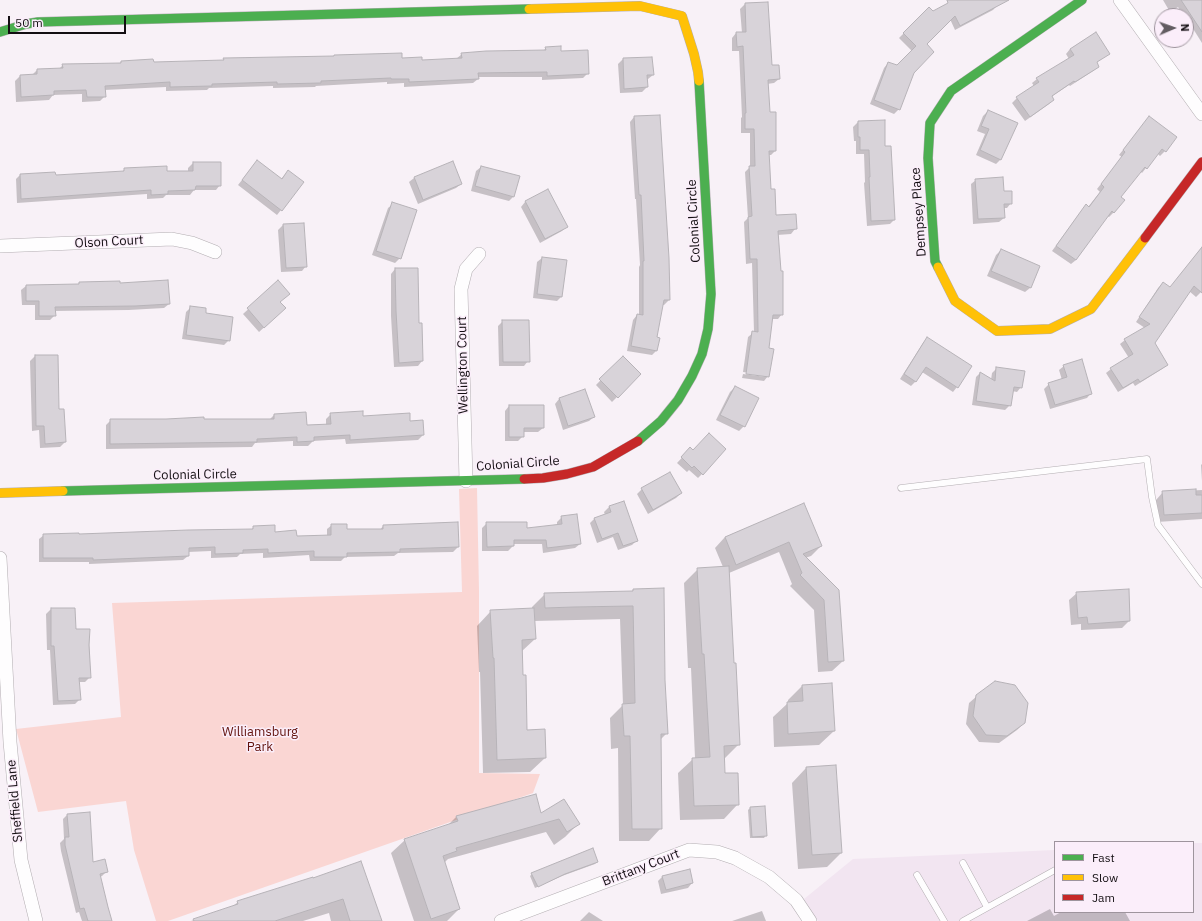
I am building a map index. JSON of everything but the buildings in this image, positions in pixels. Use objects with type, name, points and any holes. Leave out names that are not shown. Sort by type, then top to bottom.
[{"type":"street","name":"Dempsey Place","points":[[1082,0],[951,91],[930,123],[928,158],[935,261],[955,301],[997,331],[1050,329],[1090,309],[1202,162]]},
{"type":"street","points":[[1120,0],[1202,114]]},
{"type":"street","name":"Colonial Circle","points":[[0,32],[38,22],[510,4],[640,6],[682,16],[698,72],[711,294],[708,329],[702,354],[692,376],[678,400],[661,421],[641,439],[617,454],[592,466],[567,474],[543,478],[466,481],[0,493]]},
{"type":"street","name":"Olson Court","points":[[0,246],[172,239],[192,243],[215,252]]},
{"type":"street","name":"Wellington Court","points":[[466,481],[461,289],[466,269],[479,254]]},
{"type":"street","name":"Sheffield Lane","points":[[0,558],[10,742],[21,860],[36,921]]},
{"type":"street","name":"Brittany Court","points":[[501,921],[689,850],[716,852],[735,858],[770,877],[796,900],[810,921]]},
{"type":"lane","points":[[901,488],[1147,459],[1152,497],[1158,525],[1202,584]]},
{"type":"lane","points":[[963,863],[988,907]]},
{"type":"lane","points":[[963,921],[1054,871]]},
{"type":"lane","points":[[917,875],[944,921]]},
{"type":"shaded area","points":[[1194,843],[1202,843],[1202,921],[818,921],[804,899],[853,859],[1054,850],[1054,913],[1194,913]]},
{"type":"green space","name":"Williamsburg Park","points":[[477,488],[479,591],[479,773],[540,774],[533,793],[168,921],[156,921],[134,850],[126,801],[38,812],[16,729],[121,717],[112,603],[462,592],[459,489]]},
{"type":"traffic: fast","points":[[938,267],[935,261],[928,158],[930,123],[951,91],[1082,0]]},
{"type":"traffic: fast","points":[[0,32],[38,22],[529,9]]},
{"type":"traffic: fast","points":[[638,441],[661,421],[678,400],[692,376],[702,354],[708,329],[711,294],[699,81]]},
{"type":"traffic: fast","points":[[63,491],[524,479]]},
{"type":"traffic: slow","points":[[529,9],[640,6],[682,16],[694,54],[699,81]]},
{"type":"traffic: slow","points":[[938,267],[955,301],[997,331],[1050,329],[1091,309],[1145,238]]},
{"type":"traffic: slow","points":[[0,493],[63,491]]},
{"type":"traffic: jam","points":[[1145,238],[1202,162]]},
{"type":"traffic: jam","points":[[524,479],[543,478],[567,474],[593,467],[638,441]]}]
